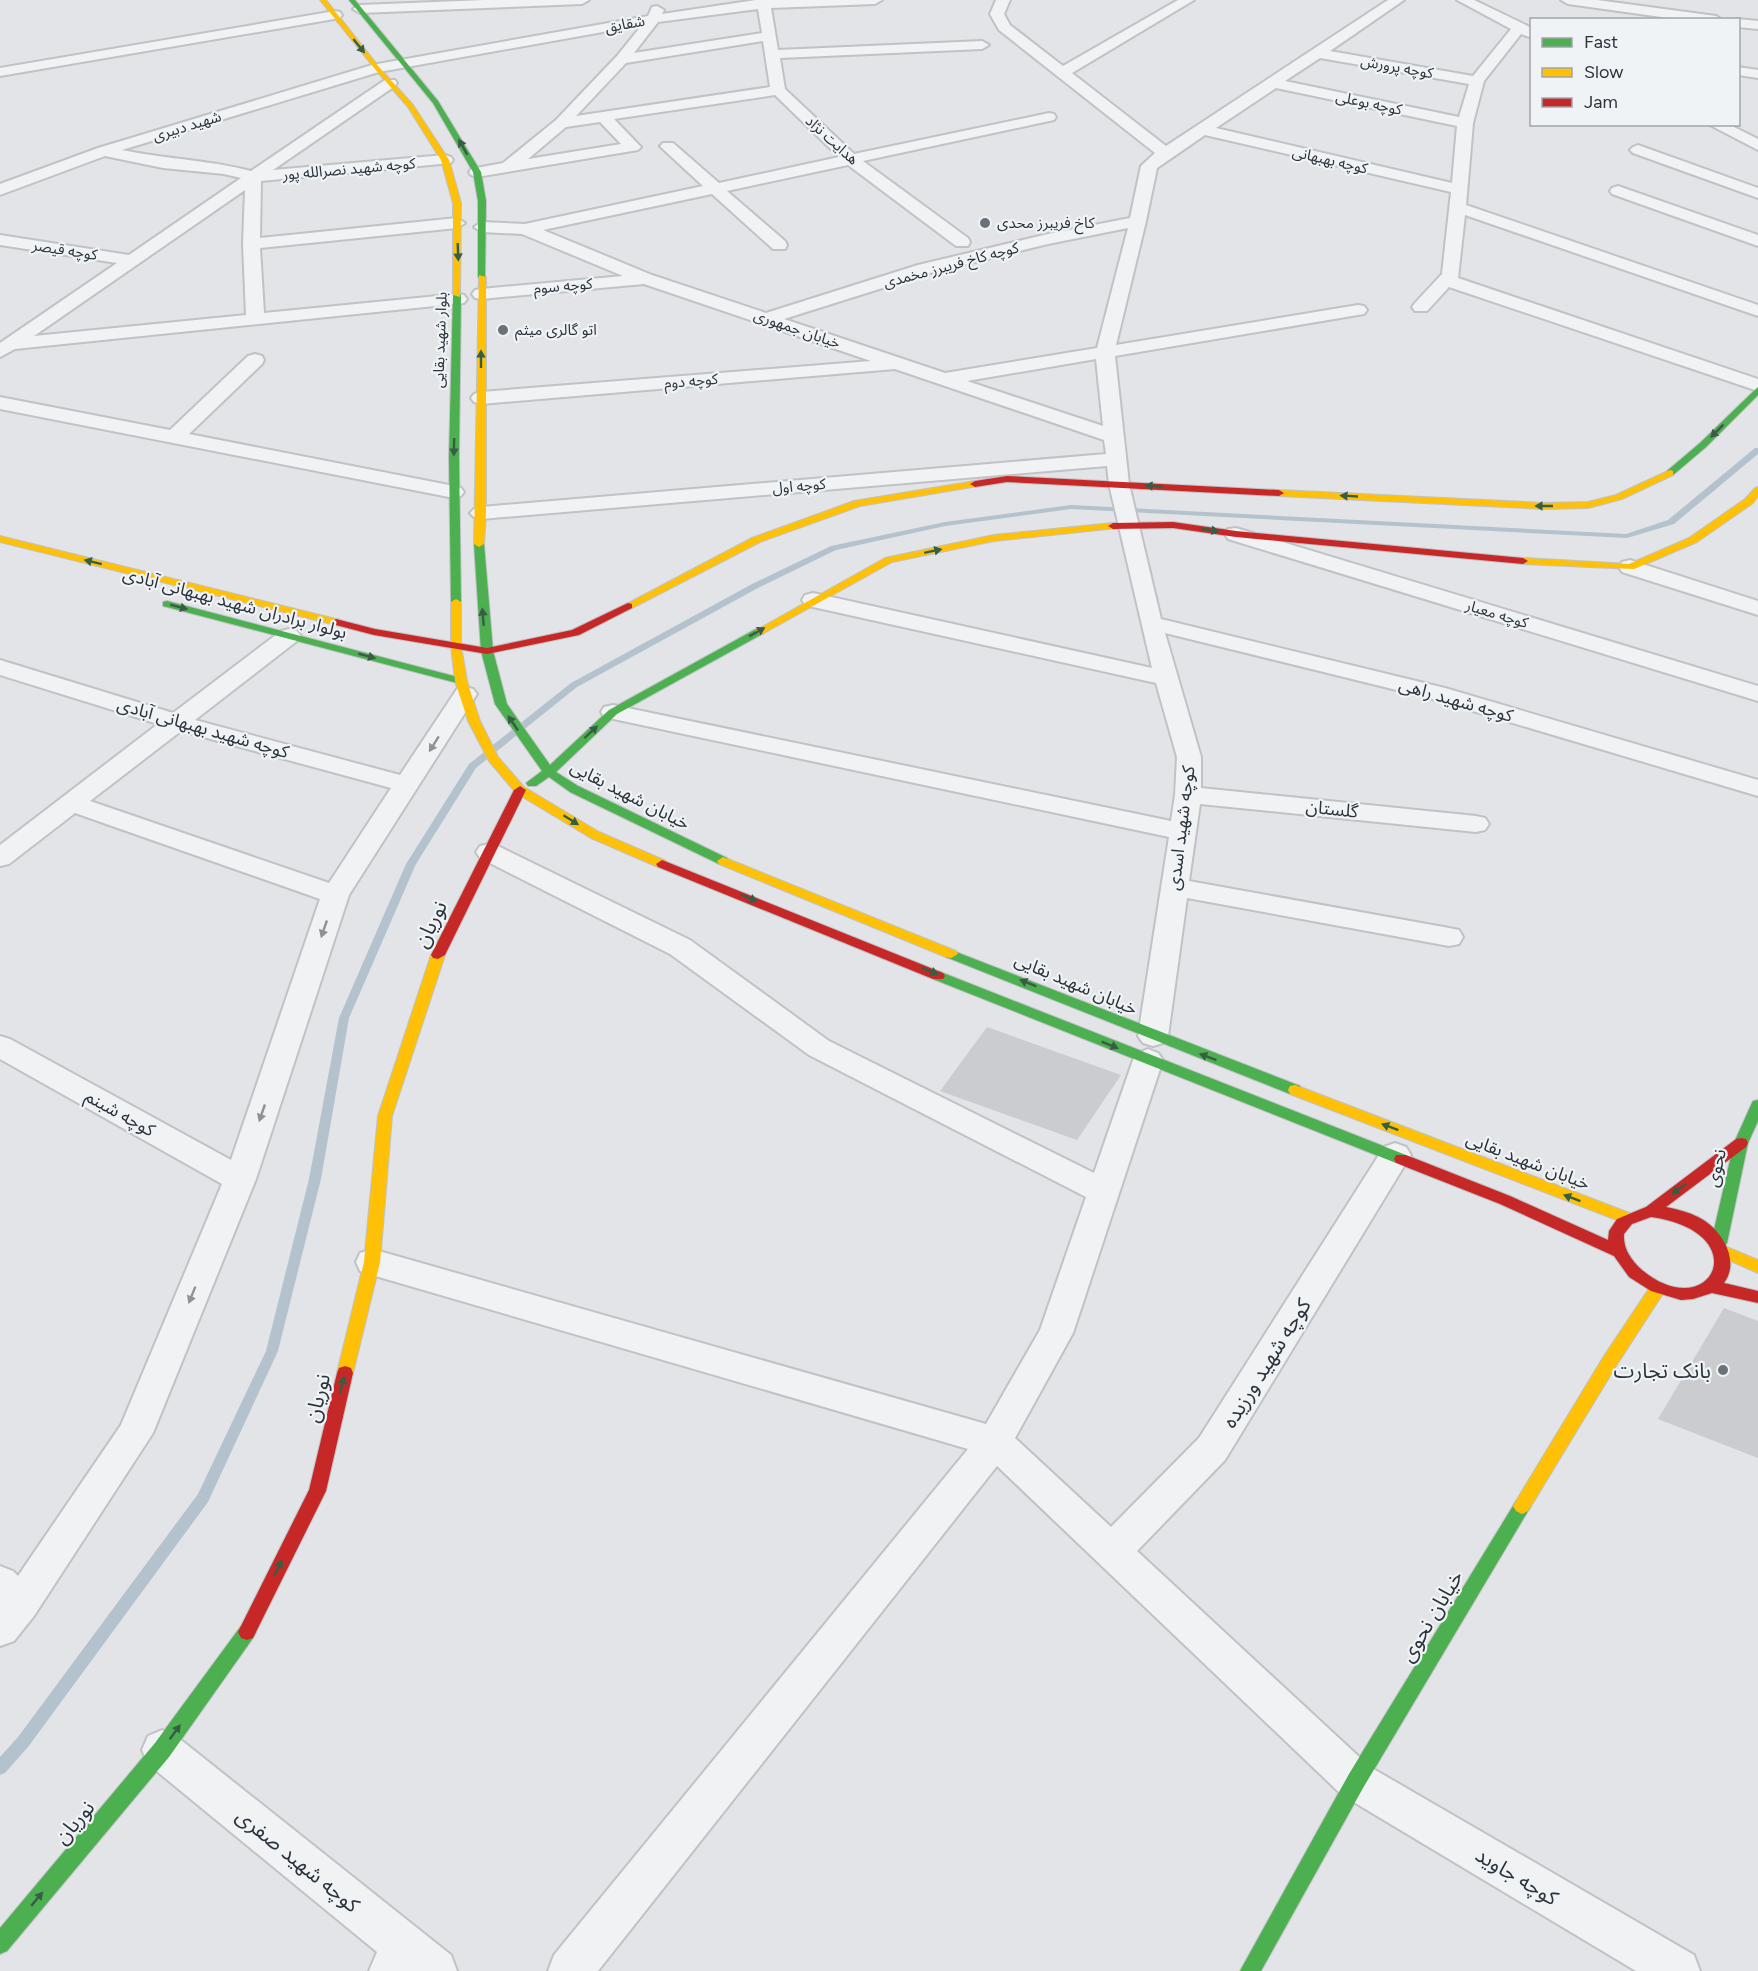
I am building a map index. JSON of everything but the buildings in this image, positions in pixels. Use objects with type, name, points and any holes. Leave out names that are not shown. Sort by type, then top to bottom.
[{"type":"main road","name":"بلوار شهید بقایی","points":[[322,0],[411,106],[445,160],[457,203],[458,299],[454,492],[456,646],[467,699],[493,758],[520,790]]},
{"type":"main road","points":[[356,5],[436,102],[477,172],[482,201],[481,513],[478,556],[487,651],[575,633],[756,540],[858,502],[1007,479],[1544,506],[1588,505],[1619,496],[1669,474],[1703,445],[1758,390]]},
{"type":"main road","points":[[520,790],[549,772],[613,712],[889,560],[994,538],[1130,522],[1572,565],[1630,567],[1693,540],[1755,498]]},
{"type":"main road","name":"بولوار برادران شهید بهبهانی آبادی","points":[[0,539],[374,632],[487,651]]},
{"type":"main road","name":"بولوار برادران شهید بهبهانی آبادی","points":[[150,600],[288,636],[467,699]]},
{"type":"main road","name":"خیابان شهید بقایی","points":[[487,651],[501,704],[531,749],[549,772],[605,805],[706,854],[1395,1155],[1506,1200],[1617,1251]]},
{"type":"main road","name":"خیابان شهید بقایی","points":[[520,790],[595,835],[1150,1048],[1627,1218]]},
{"type":"main road","name":"نوریان","points":[[0,1944],[162,1750],[245,1636],[317,1491],[372,1262],[385,1116],[435,960],[520,790]]},
{"type":"main road","name":"نحوی","points":[[1721,1247],[1741,1143],[1758,1105]]},
{"type":"main road","points":[[1651,1211],[1741,1143]]},
{"type":"main road","points":[[1651,1211],[1671,1213],[1690,1219],[1707,1230],[1721,1247],[1726,1260],[1723,1275],[1712,1287],[1697,1292],[1678,1293],[1658,1288],[1638,1277],[1623,1264],[1617,1251],[1615,1238],[1619,1227],[1627,1218],[1651,1211]]},
{"type":"main road","points":[[1721,1247],[1758,1267]]},
{"type":"main road","points":[[1712,1287],[1758,1297]]},
{"type":"main road","name":"خیابان نحوی","points":[[1250,1971],[1356,1781],[1610,1361],[1658,1288]]},
{"type":"street","points":[[356,5],[582,0]]},
{"type":"street","points":[[508,167],[561,123],[622,59],[654,19],[661,0]]},
{"type":"street","name":"شقایق","points":[[377,68],[763,2],[875,0]]},
{"type":"street","points":[[1002,0],[997,14],[1004,27],[1165,153]]},
{"type":"street","points":[[1061,73],[1187,0]]},
{"type":"street","name":"کوچه شهید اسدی","points":[[570,1971],[995,1442],[1056,1333],[1150,1048],[1188,795],[1189,757],[1151,623],[1130,522],[1119,484],[1105,353],[1149,166],[1165,153],[1203,130],[1396,0]]},
{"type":"street","points":[[1421,307],[1451,275],[1465,123],[1477,81],[1525,31],[1464,0]]},
{"type":"street","points":[[1568,0],[1701,18]]},
{"type":"street","points":[[561,123],[778,90],[763,2]]},
{"type":"street","points":[[0,72],[335,15]]},
{"type":"street","points":[[1740,22],[1758,25]]},
{"type":"street","points":[[622,59],[768,36]]},
{"type":"street","points":[[772,54],[982,45]]},
{"type":"street","name":"کوچه پرورش","points":[[1317,53],[1477,81]]},
{"type":"street","name":"شهید دبیری","points":[[0,190],[103,151],[377,68]]},
{"type":"street","points":[[1740,71],[1758,74]]},
{"type":"street","points":[[5,347],[390,83]]},
{"type":"street","name":"کوچه بوعلی","points":[[1273,83],[1465,123]]},
{"type":"street","name":"هدایت نژاد","points":[[778,90],[850,159],[962,242]]},
{"type":"street","points":[[525,229],[1049,117]]},
{"type":"street","points":[[477,172],[633,147],[607,121]]},
{"type":"street","points":[[1720,126],[1753,140]]},
{"type":"street","name":"کوچه بهبهانی","points":[[1203,130],[1458,189]]},
{"type":"street","points":[[668,146],[779,244]]},
{"type":"street","points":[[1638,150],[1758,193]]},
{"type":"street","points":[[103,151],[163,163],[225,169],[253,177]]},
{"type":"street","name":"کوچه شهید نصرالله پور","points":[[253,177],[445,160]]},
{"type":"street","points":[[253,177],[251,244],[255,319]]},
{"type":"street","points":[[1618,191],[1758,241]]},
{"type":"street","points":[[1457,207],[1758,311]]},
{"type":"street","name":"کوچه کاخ فریبرز مخمدی","points":[[766,319],[924,269],[1138,220]]},
{"type":"street","points":[[251,244],[457,223]]},
{"type":"street","name":"خیابان جمهوری","points":[[482,227],[525,229],[646,279],[1113,436]]},
{"type":"street","name":"کوچه قیصر","points":[[0,240],[131,260]]},
{"type":"street","name":"کوچه سوم","points":[[481,294],[646,279]]},
{"type":"street","points":[[1446,280],[1758,385]]},
{"type":"street","points":[[5,347],[458,299]]},
{"type":"street","points":[[944,379],[1358,310]]},
{"type":"street","points":[[174,438],[255,360]]},
{"type":"street","name":"کوچه دوم","points":[[481,398],[900,364]]},
{"type":"street","points":[[0,404],[454,492]]},
{"type":"street","name":"کوچه اول","points":[[481,513],[1117,459]]},
{"type":"street","name":"کوچه معیار","points":[[1236,534],[1758,694]]},
{"type":"street","points":[[1630,567],[1758,608]]},
{"type":"street","points":[[813,600],[1167,678]]},
{"type":"street","name":"کوچه شهید راهی","points":[[1151,623],[1437,693],[1758,788]]},
{"type":"street","points":[[0,858],[288,636]]},
{"type":"street","name":"کوچه شهید بهبهانی آبادی","points":[[0,667],[176,722],[408,784]]},
{"type":"street","points":[[7,1605],[135,1433],[240,1179],[335,895],[467,699]]},
{"type":"street","points":[[613,712],[1181,831]]},
{"type":"street","name":"گلستان","points":[[1188,795],[1476,824]]},
{"type":"street","points":[[70,803],[335,895]]},
{"type":"street","points":[[489,852],[680,947],[819,1048],[1103,1191]]},
{"type":"street","points":[[1173,888],[1449,937]]},
{"type":"street","name":"کوچه شبنم","points":[[0,1046],[240,1179]]},
{"type":"street","name":"کوچه شهید ورزیده","points":[[1113,1551],[1212,1449],[1395,1155]]},
{"type":"street","points":[[372,1262],[995,1442]]},
{"type":"street","name":"کوچه جاوید","points":[[995,1442],[1356,1781],[1678,1971]]},
{"type":"street","name":"کوچه شهید صفری","points":[[162,1750],[410,1963]]},
{"type":"waterway","points":[[0,1768],[23,1742],[203,1498],[272,1351],[315,1179],[344,1018],[411,864],[472,766],[574,685],[755,586],[834,548],[945,524],[1071,507],[1627,536],[1671,522],[1758,450]]},
{"type":"traffic: fast","points":[[352,0],[436,102],[477,172],[482,201],[482,277]]},
{"type":"traffic: fast","points":[[456,602],[454,457],[457,295]]},
{"type":"traffic: fast","points":[[1670,473],[1703,445],[1758,390]]},
{"type":"traffic: fast","points":[[479,544],[487,651],[501,704],[549,772],[574,789],[723,861]]},
{"type":"traffic: fast","points":[[167,604],[461,681]]},
{"type":"traffic: fast","points":[[532,783],[549,772],[613,712],[760,631]]},
{"type":"traffic: fast","points":[[951,954],[1295,1090]]},
{"type":"traffic: fast","points":[[938,976],[1401,1159]]},
{"type":"traffic: fast","points":[[1719,1243],[1741,1143],[1758,1105]]},
{"type":"traffic: fast","points":[[1250,1971],[1356,1781],[1522,1506]]},
{"type":"traffic: fast","points":[[0,1944],[162,1750],[247,1632]]},
{"type":"traffic: slow","points":[[323,0],[377,68],[411,106],[445,160],[457,203],[457,295]]},
{"type":"traffic: slow","points":[[479,544],[482,277]]},
{"type":"traffic: slow","points":[[1279,493],[1544,506],[1588,505],[1619,497],[1670,473]]},
{"type":"traffic: slow","points":[[628,606],[756,540],[858,503],[975,484]]},
{"type":"traffic: slow","points":[[1523,561],[1630,567],[1693,540],[1749,501],[1758,490]]},
{"type":"traffic: slow","points":[[760,631],[889,560],[994,538],[1113,526]]},
{"type":"traffic: slow","points":[[0,539],[336,622]]},
{"type":"traffic: slow","points":[[456,602],[456,646],[461,681],[474,721],[493,758],[520,790],[595,835],[662,864]]},
{"type":"traffic: slow","points":[[723,861],[951,954]]},
{"type":"traffic: slow","points":[[345,1373],[372,1262],[385,1116],[438,955]]},
{"type":"traffic: slow","points":[[1295,1090],[1627,1218]]},
{"type":"traffic: slow","points":[[1722,1251],[1758,1267]]},
{"type":"traffic: slow","points":[[1522,1506],[1610,1361],[1658,1288]]},
{"type":"traffic: jam","points":[[975,484],[1007,479],[1279,493]]},
{"type":"traffic: jam","points":[[1113,526],[1173,525],[1236,534],[1523,561]]},
{"type":"traffic: jam","points":[[336,622],[374,632],[487,651],[575,633],[628,606]]},
{"type":"traffic: jam","points":[[438,955],[520,790]]},
{"type":"traffic: jam","points":[[662,864],[938,976]]},
{"type":"traffic: jam","points":[[1651,1211],[1741,1143]]},
{"type":"traffic: jam","points":[[1401,1159],[1505,1200],[1617,1251]]},
{"type":"traffic: jam","points":[[1651,1211],[1695,1222],[1712,1236],[1718,1246],[1724,1266],[1722,1275],[1716,1283],[1705,1290],[1693,1293],[1668,1291],[1645,1280],[1626,1263],[1617,1246],[1617,1231],[1627,1220],[1651,1211]]},
{"type":"traffic: jam","points":[[1712,1287],[1758,1297]]},
{"type":"traffic: jam","points":[[247,1632],[317,1491],[345,1373]]},
{"type":"place","name":"کاخ فریبرز محدی","points":[[985,223]]},
{"type":"place","name":"اتو گالری میثم","points":[[503,330]]},
{"type":"place","name":"بانک تجارت","points":[[1723,1370]]}]
